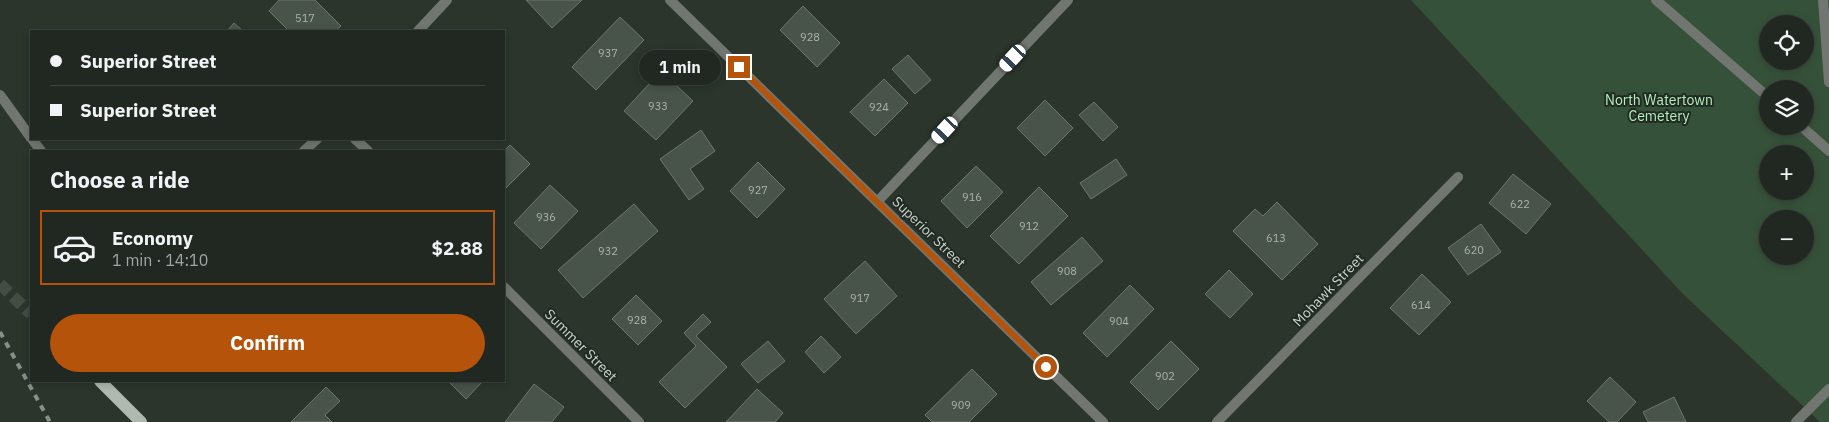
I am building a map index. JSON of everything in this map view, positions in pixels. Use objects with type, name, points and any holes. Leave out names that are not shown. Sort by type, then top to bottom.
[{"type":"main road","points":[[101,382],[141,422]]},
{"type":"street","points":[[419,30],[447,0]]},
{"type":"street","name":"Superior Street","points":[[670,0],[1103,422]]},
{"type":"street","points":[[878,202],[1068,0]]},
{"type":"street","points":[[1656,0],[1759,89]]},
{"type":"street","points":[[1823,0],[1829,82]]},
{"type":"street","points":[[0,96],[30,135]]},
{"type":"street","points":[[1811,135],[1829,151]]},
{"type":"street","points":[[305,150],[316,140]]},
{"type":"street","points":[[356,140],[367,150]]},
{"type":"street","name":"Mohawk Street","points":[[1217,422],[1458,177]]},
{"type":"street","name":"Summer Street","points":[[505,288],[639,422]]},
{"type":"street","points":[[1796,422],[1829,389]]},
{"type":"green space","name":"North Watertown Cemetery","points":[[1411,0],[1829,0],[1829,422],[1820,422],[1683,294]]},
{"type":"building","points":[[279,0],[315,0],[341,26],[336,30],[288,30],[269,11]]},
{"type":"building","points":[[526,0],[582,0],[552,28]]},
{"type":"building","points":[[803,6],[840,43],[817,67],[780,30]]},
{"type":"building","points":[[620,17],[644,40],[596,90],[572,67]]},
{"type":"building","points":[[234,23],[242,30],[228,30]]},
{"type":"building","points":[[908,55],[931,80],[915,94],[892,69]]},
{"type":"building","points":[[661,71],[693,101],[656,140],[624,111]]},
{"type":"building","points":[[884,79],[908,103],[875,136],[850,112]]},
{"type":"building","points":[[1045,100],[1073,128],[1045,156],[1017,128]]},
{"type":"building","points":[[1094,102],[1118,127],[1103,141],[1079,115]]},
{"type":"building","points":[[701,130],[715,151],[690,169],[704,189],[689,200],[660,159]]},
{"type":"building","points":[[510,145],[530,164],[505,189],[505,150]]},
{"type":"building","points":[[1116,159],[1127,175],[1091,199],[1080,183]]},
{"type":"building","points":[[758,162],[785,189],[757,218],[730,191]]},
{"type":"building","points":[[976,166],[1003,192],[967,228],[941,201]]},
{"type":"building","points":[[1513,174],[1551,204],[1526,234],[1489,203]]},
{"type":"building","points":[[550,185],[578,211],[541,249],[514,223]]},
{"type":"building","points":[[1039,187],[1068,216],[1019,264],[990,236]]},
{"type":"building","points":[[1277,202],[1318,244],[1282,280],[1233,231],[1255,209],[1263,216]]},
{"type":"building","points":[[634,204],[658,231],[583,298],[558,270]]},
{"type":"building","points":[[1481,224],[1501,252],[1468,275],[1448,248]]},
{"type":"building","points":[[1082,237],[1103,261],[1051,305],[1031,282]]},
{"type":"building","points":[[865,261],[897,296],[856,334],[824,299]]},
{"type":"building","points":[[1229,270],[1253,294],[1230,318],[1205,294]]},
{"type":"building","points":[[1422,274],[1451,302],[1419,335],[1390,308]]},
{"type":"building","points":[[1130,285],[1154,309],[1107,357],[1083,333]]},
{"type":"building","points":[[636,295],[662,321],[638,345],[612,319]]},
{"type":"building","points":[[703,314],[711,322],[696,336],[727,367],[685,408],[659,382],[696,346],[684,333]]},
{"type":"building","points":[[821,336],[841,357],[824,373],[805,352]]},
{"type":"building","points":[[768,341],[785,361],[758,383],[741,364]]},
{"type":"building","points":[[1171,341],[1199,369],[1158,410],[1130,382]]},
{"type":"building","points":[[972,369],[997,394],[969,422],[932,422],[925,415]]},
{"type":"building","points":[[1610,377],[1636,402],[1617,422],[1609,422],[1587,401]]},
{"type":"building","points":[[449,382],[482,382],[466,399]]},
{"type":"building","points":[[534,384],[564,407],[552,422],[505,422]]},
{"type":"building","points":[[326,387],[340,401],[325,415],[332,422],[291,422]]},
{"type":"building","points":[[757,389],[783,413],[775,422],[726,422]]},
{"type":"building","points":[[1674,397],[1686,422],[1648,422],[1643,412]]},
{"type":"tunnel","points":[[0,284],[30,313]]},
{"type":"railway","points":[[0,332],[50,422]]},
{"type":"route","points":[[739,67],[1046,367]]}]
